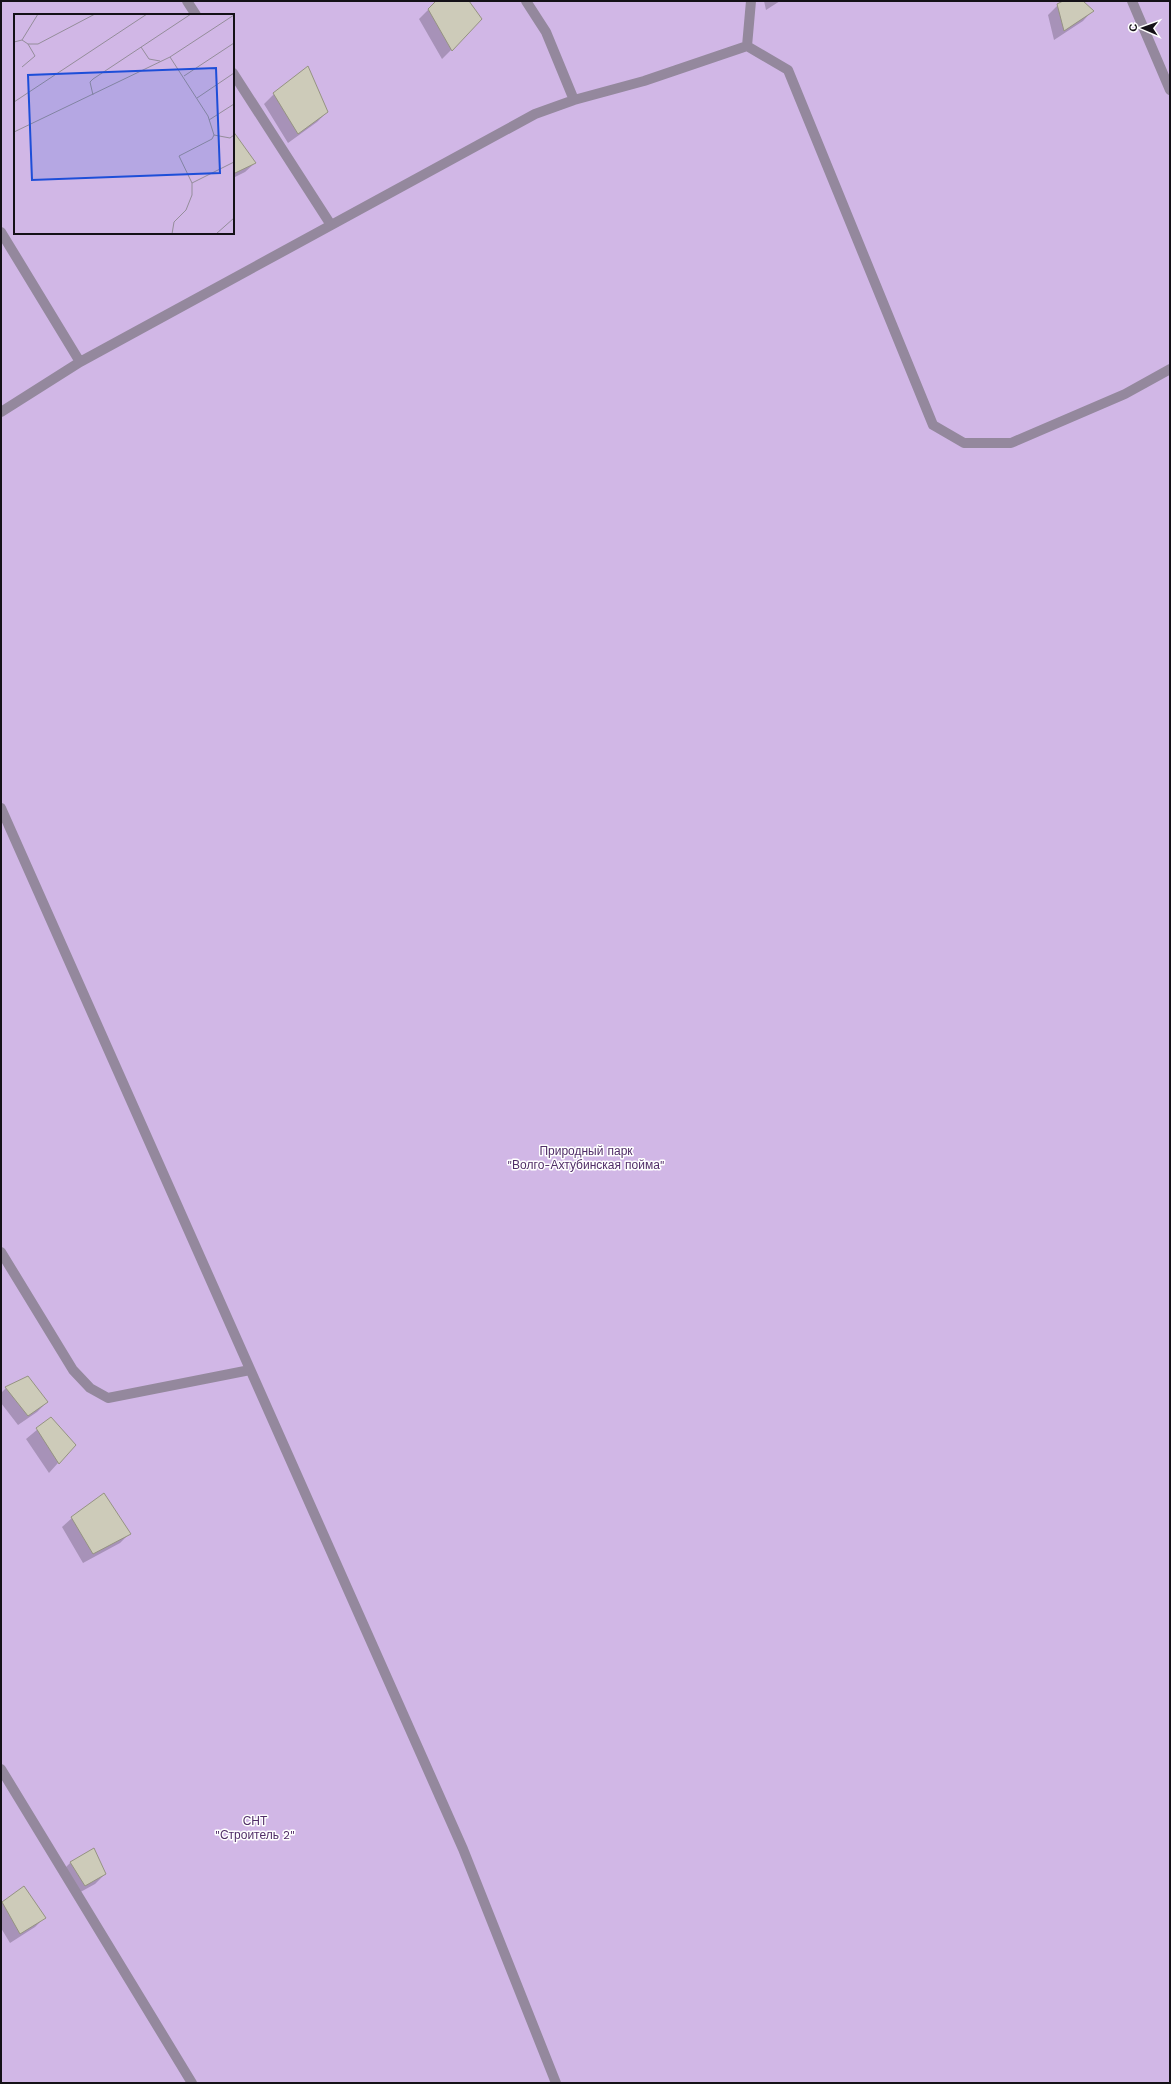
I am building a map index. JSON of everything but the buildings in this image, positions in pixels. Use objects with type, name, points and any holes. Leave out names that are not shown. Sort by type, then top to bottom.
[{"type":"street","points":[[187,1],[195,14]]},
{"type":"street","points":[[526,1],[546,32],[574,100]]},
{"type":"street","points":[[747,46],[751,1]]},
{"type":"street","points":[[1132,1],[1170,90]]},
{"type":"street","points":[[1,412],[80,362],[535,114],[574,100],[644,82],[747,46],[788,70],[933,425],[964,443],[1011,443],[1125,394],[1170,370]]},
{"type":"street","points":[[234,75],[330,225]]},
{"type":"street","points":[[1,232],[80,362]]},
{"type":"street","points":[[1,808],[463,1849],[556,2083]]},
{"type":"street","points":[[1,1252],[73,1370],[90,1388],[108,1398],[250,1370]]},
{"type":"street","points":[[1,1768],[192,2083]]},
{"type":"green space","name":"Природный парк \"Волго-Ахтубинская пойма\"","points":[[1,1],[1170,1],[1170,2083],[1,2083]]},
{"type":"park label","name":"СНТ \"Строитель 2\"","points":[[255,1828]]}]
